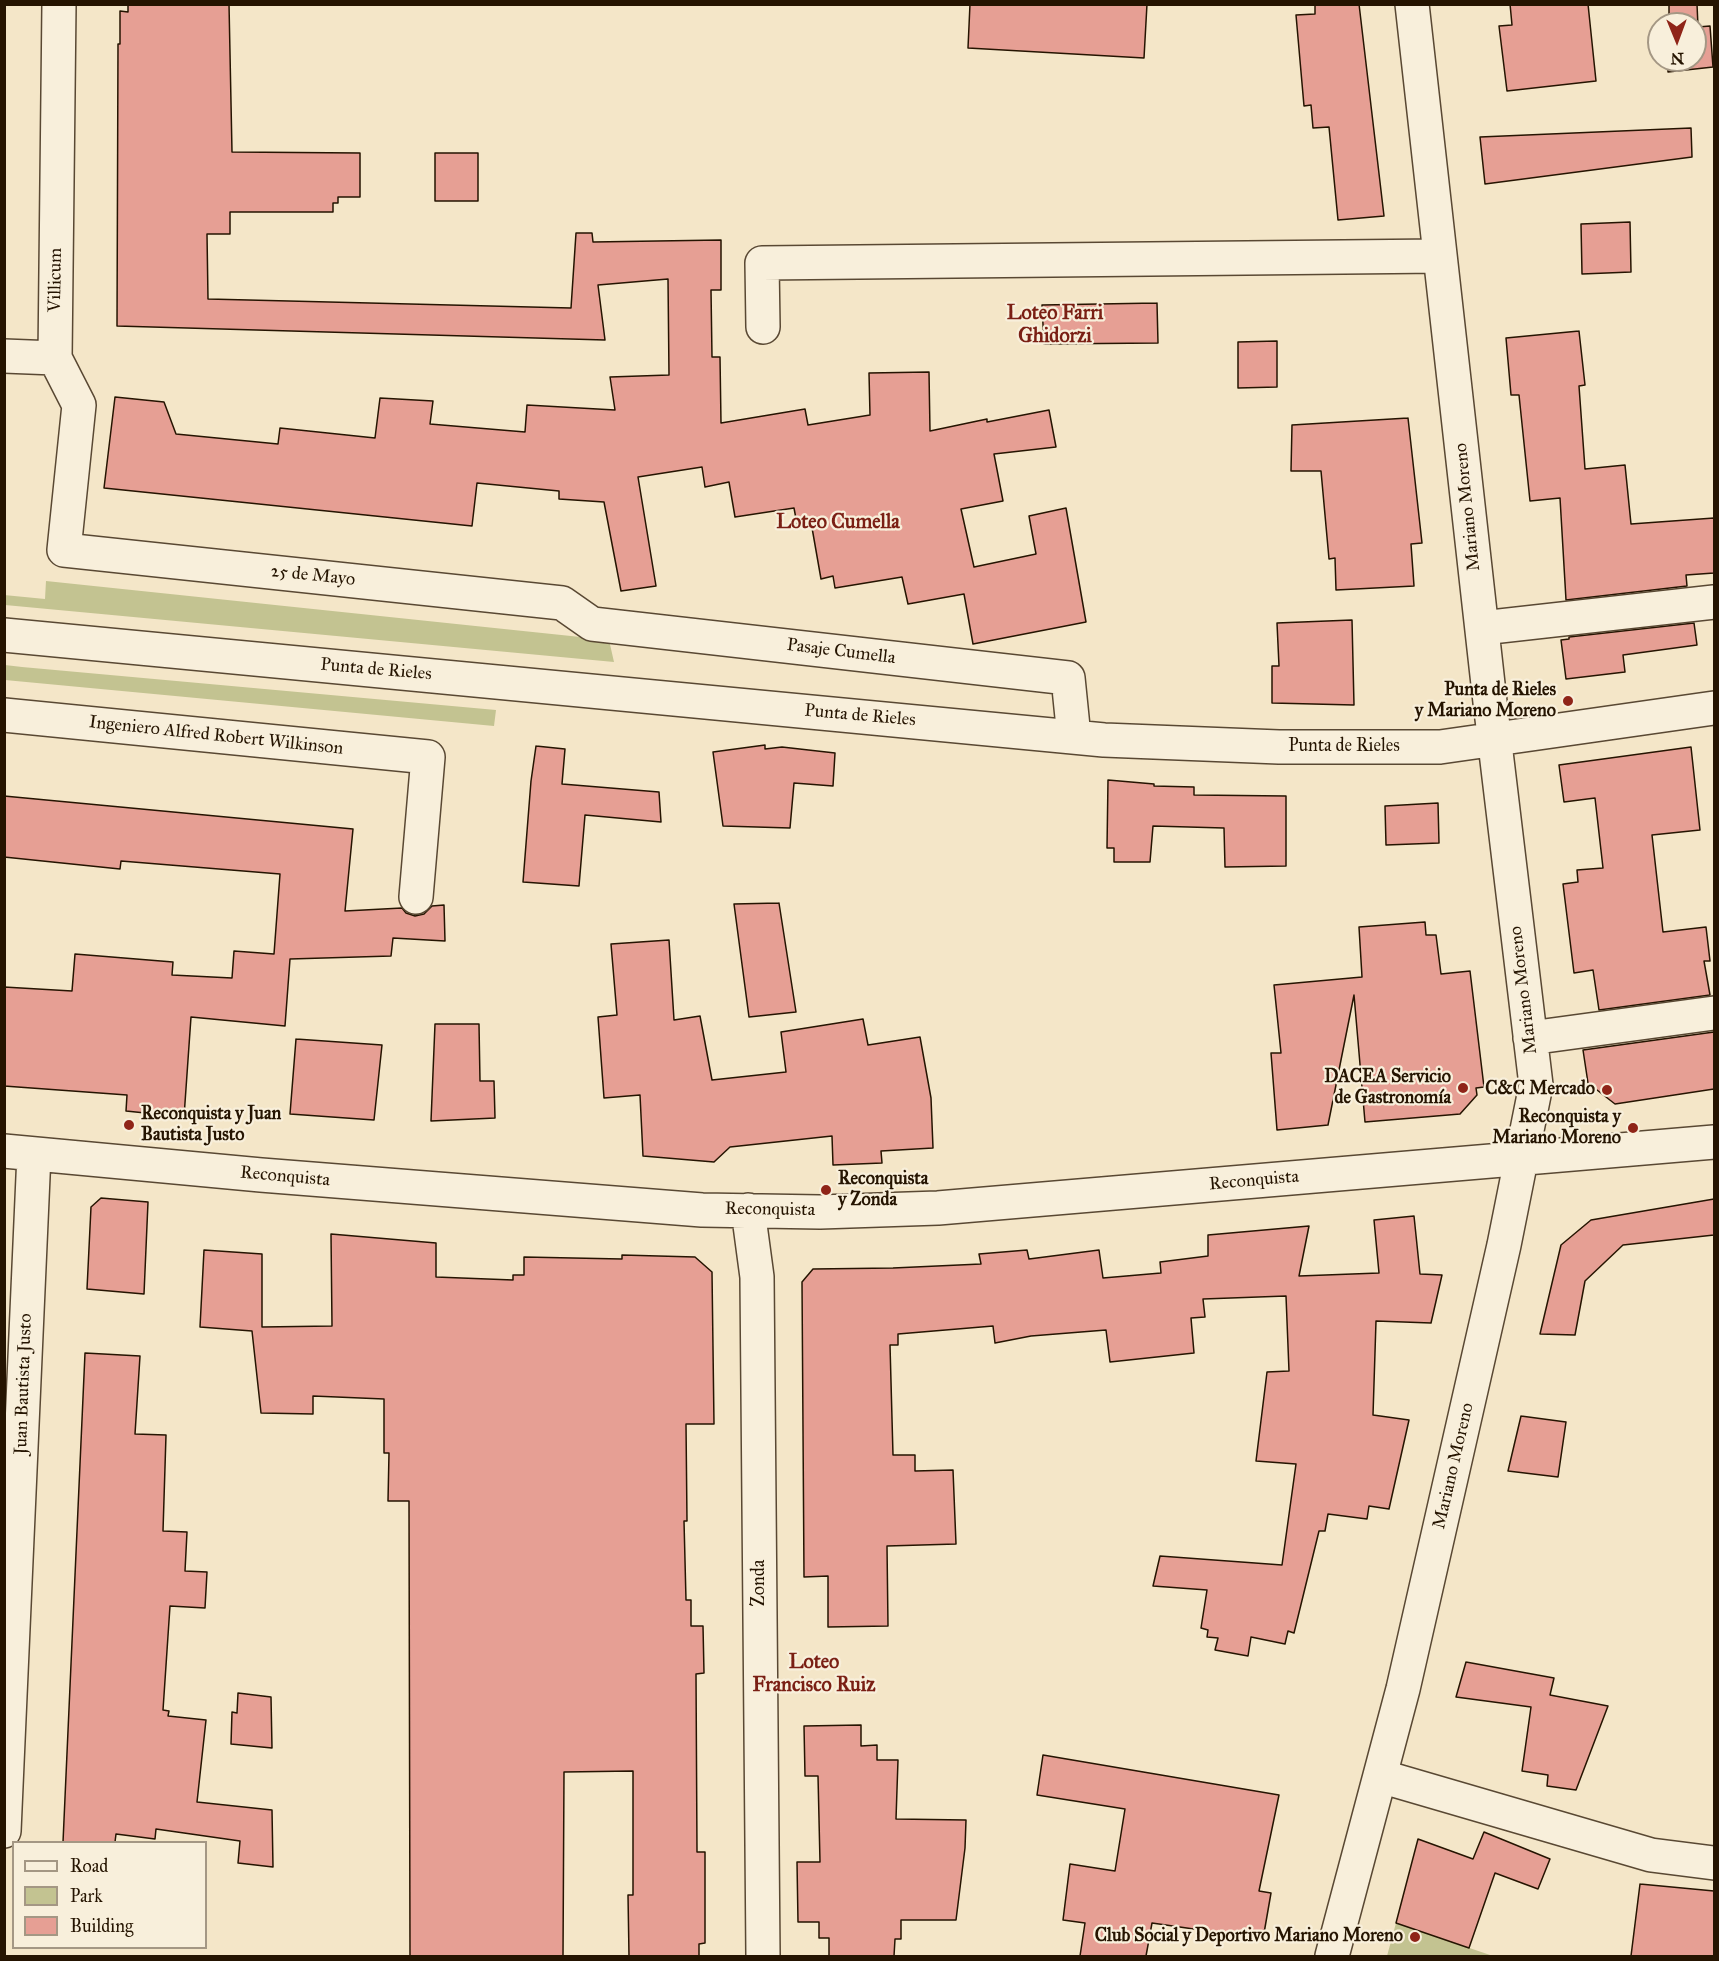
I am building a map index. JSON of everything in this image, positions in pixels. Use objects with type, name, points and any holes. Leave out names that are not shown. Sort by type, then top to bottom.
[{"type":"street","name":"Villicum","points":[[59,4],[55,358],[79,405],[64,549]]},
{"type":"street","name":"Mariano Moreno","points":[[1332,1956],[1403,1689],[1504,1245],[1536,1085],[1494,740],[1412,4]]},
{"type":"street","points":[[763,327],[762,263],[1440,256]]},
{"type":"street","points":[[4,356],[55,358]]},
{"type":"street","name":"25 de Mayo","points":[[64,549],[562,603]]},
{"type":"street","points":[[1482,628],[1714,602]]},
{"type":"street","name":"Pasaje Cumella","points":[[562,603],[592,624],[1068,678],[1074,737]]},
{"type":"street","name":"Punta de Rieles","points":[[4,635],[1104,740],[1279,747],[1440,747],[1714,708]]},
{"type":"street","name":"Ingeniero Alfred Robert Wilkinson","points":[[4,715],[428,756],[416,897]]},
{"type":"street","points":[[1530,1038],[1714,1013]]},
{"type":"street","name":"Reconquista","points":[[19,1152],[261,1175],[702,1210],[820,1212],[938,1208],[1714,1142]]},
{"type":"street","name":"Juan Bautista Justo","points":[[4,1831],[19,1152]]},
{"type":"street","name":"Zonda","points":[[748,1210],[757,1277],[763,1956]]},
{"type":"street","points":[[1380,1776],[1651,1855],[1714,1863]]},
{"type":"green space","points":[[46,581],[609,640],[614,662],[5,605],[4,595],[45,599]]},
{"type":"green space","points":[[5,665],[496,710],[494,726],[5,680]]},
{"type":"green space","name":"Club Social y Deportivo Mariano Moreno","points":[[1396,1923],[1493,1956],[1387,1956]]},
{"type":"building","points":[[128,4],[229,4],[232,152],[360,153],[360,197],[338,197],[338,203],[333,203],[333,212],[230,212],[230,234],[207,234],[208,299],[571,308],[576,233],[592,233],[593,242],[721,240],[721,290],[711,290],[712,357],[720,357],[721,423],[805,409],[808,425],[870,415],[869,373],[929,372],[930,431],[987,419],[987,422],[1049,410],[1056,447],[994,454],[1003,501],[961,509],[974,567],[1036,554],[1029,516],[1066,508],[1086,622],[973,644],[964,594],[908,604],[902,577],[835,588],[833,576],[821,579],[811,522],[797,524],[794,508],[735,517],[729,482],[705,487],[702,467],[638,477],[656,586],[621,591],[604,502],[559,499],[559,491],[477,483],[472,526],[104,488],[115,397],[164,402],[176,434],[278,444],[280,428],[375,438],[380,398],[433,401],[430,424],[525,432],[527,405],[615,410],[610,377],[669,375],[668,279],[598,285],[605,340],[117,326],[118,44],[120,44],[120,11],[128,12]]},
{"type":"building","points":[[970,4],[1147,4],[1144,58],[968,48]]},
{"type":"building","points":[[1315,4],[1359,4],[1384,216],[1338,220],[1329,127],[1313,128],[1311,105],[1304,106],[1296,15],[1315,14]]},
{"type":"building","points":[[1510,4],[1588,4],[1596,81],[1507,91],[1499,26],[1512,25]]},
{"type":"building","points":[[1669,4],[1697,4],[1697,12],[1669,12]]},
{"type":"building","points":[[1707,26],[1710,26],[1713,67],[1707,68]]},
{"type":"building","points":[[1691,128],[1692,157],[1485,184],[1480,137]]},
{"type":"building","points":[[435,153],[478,153],[478,201],[435,201]]},
{"type":"building","points":[[1630,222],[1631,272],[1582,274],[1581,224]]},
{"type":"building","points":[[1157,303],[1158,343],[1044,344],[1042,305]]},
{"type":"building","points":[[1579,331],[1585,385],[1579,386],[1585,469],[1625,465],[1631,524],[1714,518],[1714,573],[1686,575],[1687,586],[1566,600],[1560,498],[1530,501],[1519,395],[1511,395],[1506,338]]},
{"type":"building","points":[[1277,341],[1277,387],[1238,388],[1238,342]]},
{"type":"building","points":[[1408,418],[1422,543],[1411,544],[1414,586],[1336,590],[1335,558],[1329,559],[1321,471],[1291,471],[1292,425]]},
{"type":"building","points":[[1352,620],[1354,705],[1272,703],[1272,666],[1279,666],[1277,623]]},
{"type":"building","points":[[1694,623],[1697,645],[1623,655],[1625,672],[1566,679],[1561,640],[1569,639],[1569,637]]},
{"type":"building","points":[[765,745],[765,749],[782,747],[835,753],[833,786],[794,783],[790,828],[723,826],[713,752]]},
{"type":"building","points":[[536,746],[565,749],[562,784],[659,792],[661,822],[585,815],[579,886],[523,882]]},
{"type":"building","points":[[1691,747],[1700,830],[1652,835],[1663,932],[1706,927],[1710,961],[1704,961],[1710,995],[1599,1010],[1593,970],[1574,973],[1563,884],[1578,882],[1577,870],[1603,868],[1595,798],[1564,802],[1559,765]]},
{"type":"building","points":[[1108,780],[1154,784],[1154,786],[1194,787],[1194,795],[1286,796],[1286,866],[1225,867],[1224,828],[1153,826],[1150,862],[1114,862],[1114,848],[1107,848]]},
{"type":"building","points":[[4,796],[353,829],[345,911],[402,908],[406,913],[415,916],[424,914],[432,906],[444,905],[445,941],[393,938],[391,956],[290,959],[285,1026],[191,1017],[184,1117],[126,1111],[127,1095],[4,1086],[4,987],[72,991],[75,954],[173,962],[172,975],[232,978],[234,951],[274,954],[280,874],[121,861],[120,869],[4,857]]},
{"type":"building","points":[[1438,803],[1439,843],[1386,845],[1385,806]]},
{"type":"building","points":[[779,903],[796,1012],[749,1017],[734,904]]},
{"type":"building","points":[[1425,922],[1426,935],[1436,935],[1441,974],[1470,971],[1484,1087],[1476,1088],[1477,1095],[1460,1114],[1365,1122],[1354,995],[1328,1125],[1277,1130],[1271,1053],[1281,1053],[1274,985],[1362,977],[1359,927]]},
{"type":"building","points":[[669,940],[674,1020],[700,1016],[712,1080],[786,1072],[781,1032],[863,1019],[868,1045],[920,1037],[931,1098],[933,1148],[881,1151],[882,1163],[833,1165],[832,1136],[730,1147],[714,1162],[643,1156],[640,1095],[604,1098],[598,1017],[617,1015],[611,944]]},
{"type":"building","points":[[435,1024],[479,1024],[480,1081],[494,1081],[495,1118],[431,1121]]},
{"type":"building","points":[[1714,1032],[1714,1089],[1615,1104],[1588,1083],[1583,1050]]},
{"type":"building","points":[[296,1039],[382,1045],[374,1120],[290,1114]]},
{"type":"building","points":[[101,1198],[148,1202],[144,1294],[87,1289],[91,1207]]},
{"type":"building","points":[[1714,1199],[1714,1235],[1623,1245],[1585,1281],[1575,1335],[1540,1334],[1561,1245],[1591,1220]]},
{"type":"building","points":[[1414,1216],[1420,1274],[1442,1275],[1431,1323],[1376,1321],[1373,1415],[1409,1420],[1389,1509],[1369,1506],[1367,1519],[1328,1514],[1325,1531],[1319,1531],[1294,1633],[1288,1631],[1285,1644],[1251,1637],[1248,1656],[1215,1650],[1218,1638],[1207,1637],[1208,1630],[1201,1628],[1207,1590],[1153,1586],[1160,1556],[1282,1565],[1296,1464],[1256,1461],[1267,1372],[1289,1371],[1286,1296],[1203,1299],[1205,1317],[1191,1318],[1194,1353],[1110,1362],[1106,1330],[1031,1336],[995,1343],[993,1326],[898,1334],[898,1345],[890,1345],[893,1455],[915,1455],[915,1471],[953,1470],[956,1544],[887,1546],[888,1626],[828,1627],[828,1576],[804,1577],[802,1282],[813,1269],[981,1264],[979,1254],[1027,1250],[1029,1259],[1099,1250],[1103,1278],[1161,1273],[1160,1262],[1208,1256],[1208,1235],[1309,1226],[1299,1276],[1379,1273],[1374,1220]]},
{"type":"building","points":[[331,1234],[436,1243],[436,1277],[513,1280],[513,1275],[524,1275],[524,1257],[622,1259],[622,1255],[695,1257],[712,1272],[714,1424],[686,1424],[687,1521],[684,1521],[686,1600],[691,1600],[691,1626],[703,1626],[704,1673],[696,1674],[697,1852],[705,1852],[705,1943],[699,1944],[699,1956],[629,1956],[628,1895],[633,1895],[633,1771],[564,1772],[563,1956],[410,1956],[409,1501],[388,1501],[389,1453],[384,1453],[384,1399],[313,1396],[313,1414],[261,1413],[252,1331],[200,1327],[204,1250],[262,1254],[262,1327],[332,1326]]},
{"type":"building","points":[[85,1353],[140,1356],[135,1434],[166,1435],[163,1531],[187,1532],[185,1571],[207,1572],[205,1608],[170,1606],[163,1710],[169,1711],[168,1716],[206,1720],[197,1802],[272,1810],[273,1867],[238,1863],[240,1841],[156,1829],[155,1839],[116,1834],[115,1841],[63,1841]]},
{"type":"building","points":[[1521,1416],[1566,1422],[1558,1477],[1508,1471]]},
{"type":"building","points":[[1466,1662],[1554,1678],[1550,1695],[1608,1706],[1576,1790],[1547,1786],[1548,1775],[1522,1771],[1531,1707],[1456,1697]]},
{"type":"building","points":[[238,1693],[271,1697],[272,1748],[231,1744],[232,1712],[237,1713]]},
{"type":"building","points":[[861,1725],[861,1746],[877,1745],[877,1760],[898,1760],[896,1819],[966,1820],[956,1920],[901,1920],[901,1939],[895,1939],[894,1956],[829,1956],[829,1938],[819,1938],[819,1922],[798,1922],[797,1862],[820,1862],[818,1776],[805,1776],[804,1726]]},
{"type":"building","points":[[1043,1755],[1279,1795],[1259,1891],[1271,1893],[1263,1939],[1152,1923],[1146,1956],[1080,1956],[1085,1923],[1063,1920],[1070,1864],[1115,1871],[1125,1809],[1037,1795]]},
{"type":"building","points":[[1484,1832],[1550,1859],[1538,1889],[1495,1873],[1469,1948],[1396,1923],[1418,1839],[1473,1859]]},
{"type":"building","points":[[1640,1884],[1714,1891],[1714,1956],[1631,1956]]},
{"type":"place","name":"Punta de Rieles y Mariano Moreno","points":[[1568,701]]},
{"type":"place","name":"DACEA Servicio de Gastronomía","points":[[1463,1088]]},
{"type":"place","name":"C&C Mercado","points":[[1607,1090]]},
{"type":"place","name":"Reconquista y Juan Bautista Justo","points":[[129,1125]]},
{"type":"place","name":"Reconquista y Mariano Moreno","points":[[1633,1128]]},
{"type":"place","name":"Reconquista y Zonda","points":[[826,1190]]},
{"type":"place","name":"Club Social y Deportivo Mariano Moreno","points":[[1415,1937]]},
{"type":"district","name":"Loteo Farri Ghidorzi","points":[[1055,326]]},
{"type":"district","name":"Loteo Cumella","points":[[838,523]]},
{"type":"district","name":"Loteo Francisco Ruiz","points":[[814,1674]]}]
